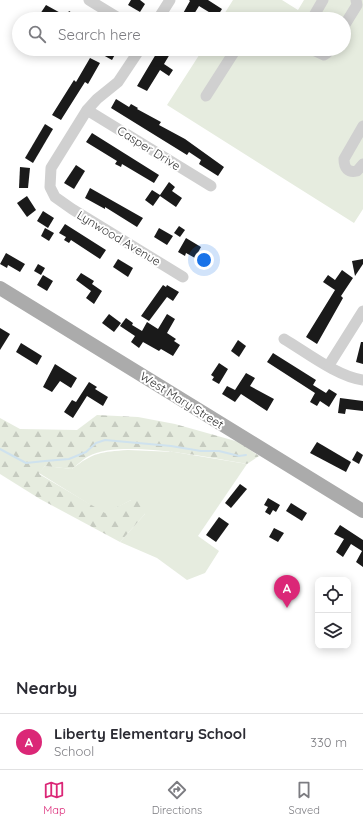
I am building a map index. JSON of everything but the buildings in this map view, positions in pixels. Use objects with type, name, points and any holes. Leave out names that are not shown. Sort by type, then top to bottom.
[{"type":"main road","name":"West Mary Street","points":[[0,288],[363,511]]},
{"type":"street","points":[[89,0],[109,12]]},
{"type":"street","points":[[162,12],[170,0]]},
{"type":"street","points":[[316,12],[323,0]]},
{"type":"street","points":[[351,15],[357,5],[356,0]]},
{"type":"street","points":[[87,110],[97,99],[118,82],[135,56]]},
{"type":"street","points":[[206,96],[232,56]]},
{"type":"street","name":"Casper Drive","points":[[87,110],[210,186]]},
{"type":"street","name":"Lynwood Avenue","points":[[87,110],[51,168],[50,187],[55,197],[183,277]]},
{"type":"street","points":[[363,126],[344,159],[346,169],[352,172],[357,171],[363,164]]},
{"type":"street","points":[[329,366],[363,311]]},
{"type":"street","points":[[284,339],[329,366],[355,379],[363,380]]},
{"type":"green space","points":[[233,0],[282,0],[298,10],[304,0],[363,0],[363,209],[354,223],[167,105],[198,56],[351,56],[351,12],[225,12]]},
{"type":"green space","points":[[97,415],[138,417],[175,424],[239,442],[259,456],[247,464],[166,451],[122,449],[104,451],[89,456],[72,469],[45,466],[39,474],[105,513],[131,500],[142,500],[145,514],[120,542],[40,499],[0,474],[0,418],[20,429],[77,430]]},
{"type":"green space","points":[[128,450],[174,452],[247,464],[198,536],[219,551],[205,573],[187,580],[157,558],[120,542],[145,514],[131,500],[105,514],[39,473],[45,466],[72,469],[92,456],[111,451]]},
{"type":"waterway","points":[[0,449],[26,463],[69,459],[86,452],[96,443],[105,440],[171,446],[201,451],[219,451],[239,456],[246,455]]},
{"type":"place","name":"Liberty Elementary School","points":[[287,608]]}]
